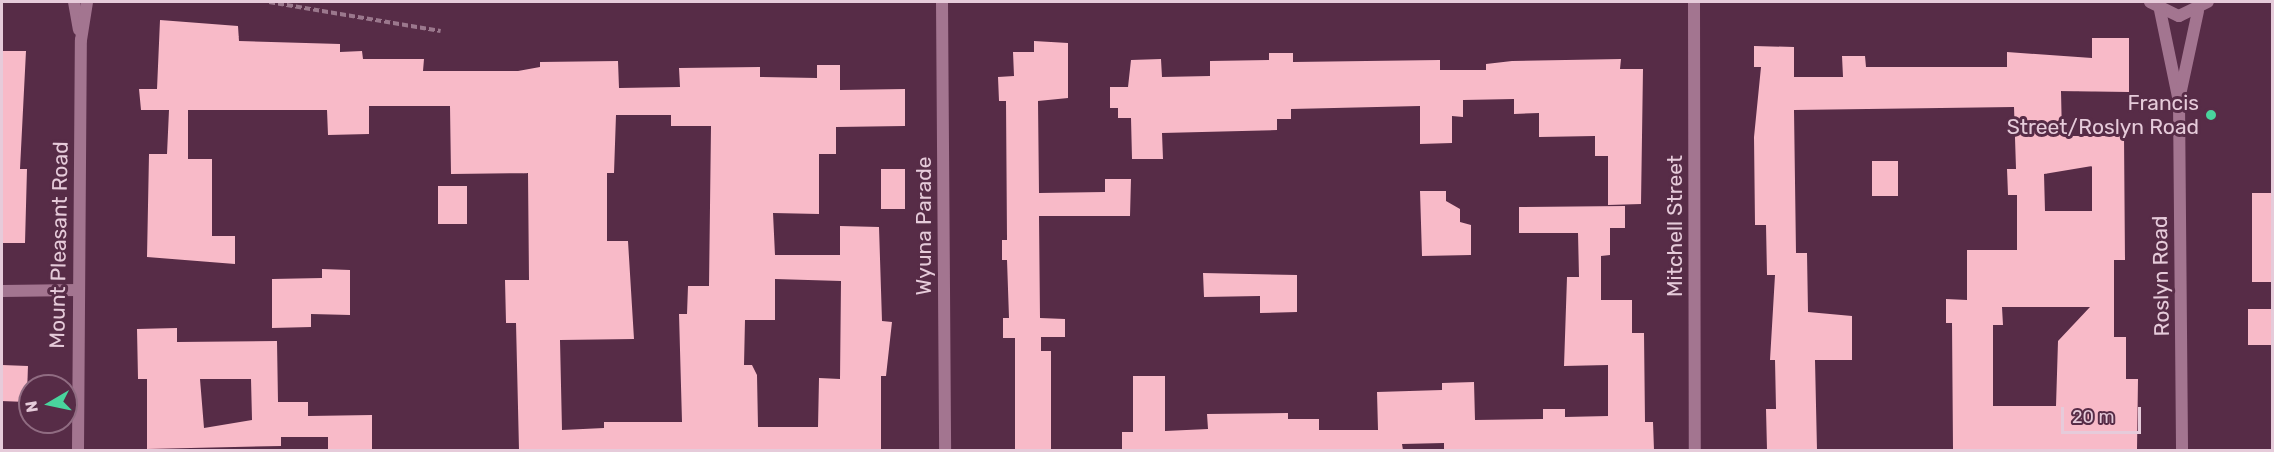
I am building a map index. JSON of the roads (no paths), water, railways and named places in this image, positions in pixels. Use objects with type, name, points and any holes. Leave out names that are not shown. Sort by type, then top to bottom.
[{"type":"street","name":"Mount Pleasant Road","points":[[74,2],[81,40]]},
{"type":"street","name":"Mount Pleasant Road","points":[[78,450],[81,40],[87,2]]},
{"type":"street","name":"Wyuna Parade","points":[[942,2],[945,450]]},
{"type":"street","name":"Mitchell Street","points":[[1694,2],[1695,450]]},
{"type":"street","points":[[2198,11],[2208,2]]},
{"type":"street","name":"Roslyn Road","points":[[2152,4],[2179,16],[2198,11],[2179,102],[2182,450]]},
{"type":"street","name":"Roslyn Road","points":[[2152,4],[2179,102]]},
{"type":"street","points":[[2,291],[78,290]]},
{"type":"place","name":"Francis Street/Roslyn Road","points":[[2211,115]]}]
